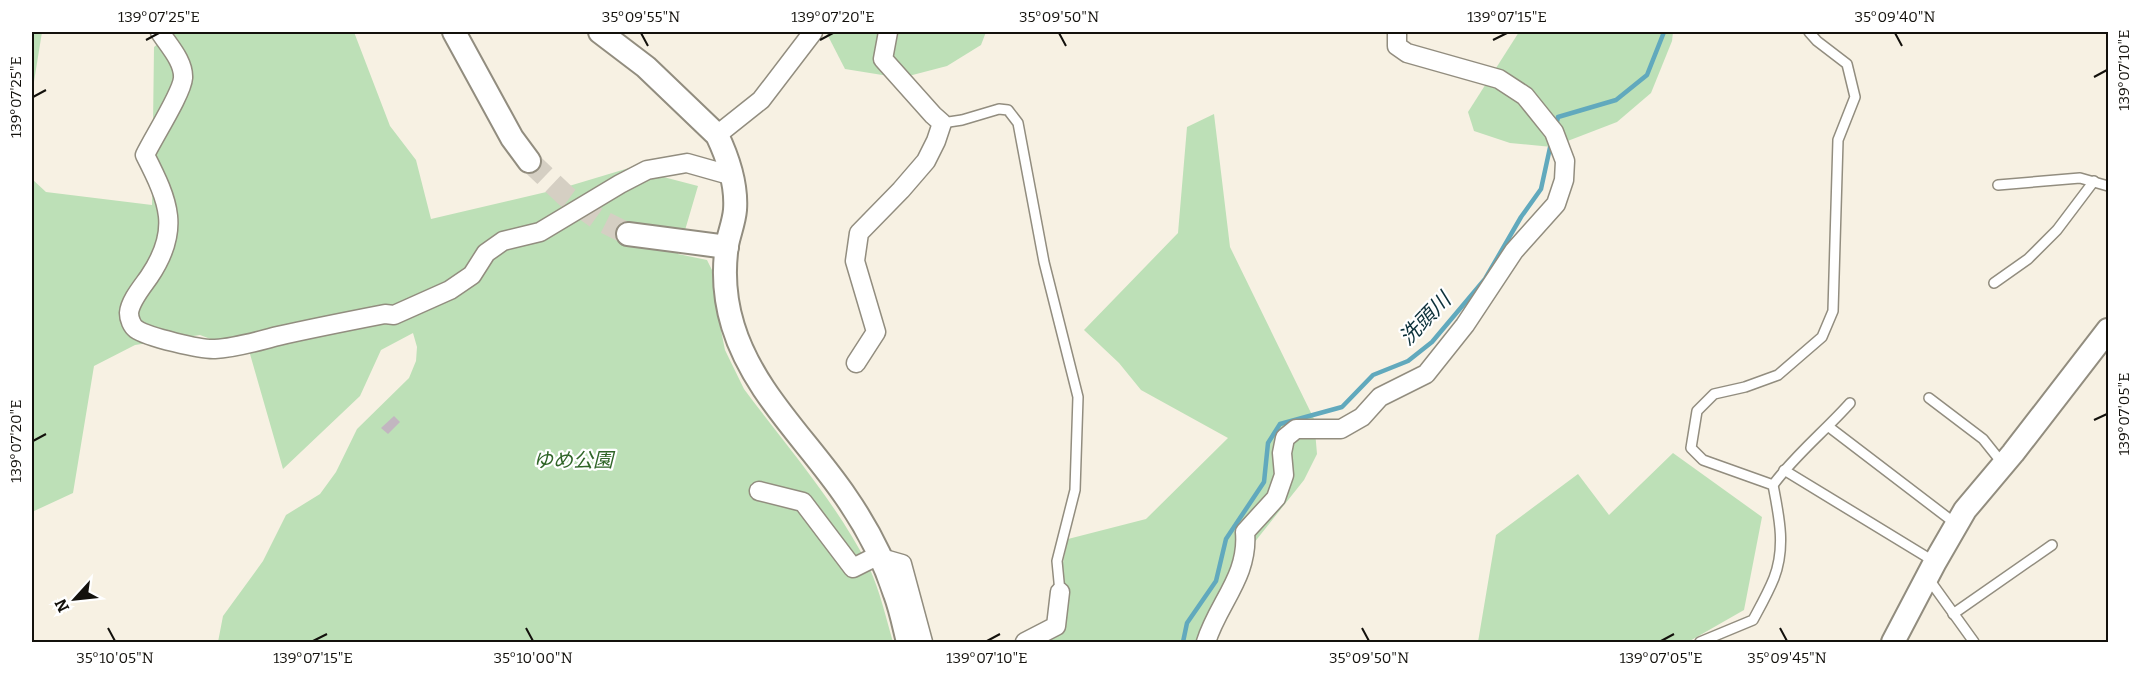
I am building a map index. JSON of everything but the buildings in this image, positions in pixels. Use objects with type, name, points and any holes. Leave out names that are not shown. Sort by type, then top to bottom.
[{"type":"street","points":[[160,32],[177,57],[183,77],[180,89],[145,155],[168,207],[167,238],[164,252],[129,313],[131,323],[136,329],[183,344],[216,349],[374,316],[394,315],[450,291],[472,275],[486,253],[503,241],[540,232],[647,170],[687,163],[733,177]]},
{"type":"street","points":[[600,32],[646,67],[717,135],[733,177],[735,210],[727,247],[724,287],[733,327],[747,361],[777,407],[846,497],[880,556],[896,595],[908,642]]},
{"type":"street","points":[[717,135],[761,100],[813,32]]},
{"type":"street","points":[[856,363],[876,332],[855,261],[859,233],[901,190],[926,160],[942,123],[883,58],[888,32]]},
{"type":"street","points":[[1206,642],[1210,628],[1241,570],[1246,546],[1245,532],[1276,498],[1284,475],[1282,453],[1285,438],[1296,429],[1341,429],[1362,417],[1380,396],[1426,374],[1465,326],[1514,251],[1556,204],[1564,180],[1565,161],[1554,132],[1525,96],[1499,79],[1407,53],[1397,46],[1397,32]]},
{"type":"street","points":[[460,34],[512,138],[529,161]]},
{"type":"street","points":[[628,234],[727,247]]},
{"type":"street","points":[[1893,642],[1965,510],[2109,330]]},
{"type":"street","points":[[759,491],[803,502],[853,568],[880,556],[902,564],[923,642]]},
{"type":"street","points":[[1025,642],[1056,626],[1060,592]]},
{"type":"lane","points":[[1773,485],[1704,460],[1691,448],[1697,411],[1714,394],[1745,387],[1778,375],[1822,337],[1833,311],[1838,140],[1855,97],[1847,64],[1809,32]]},
{"type":"lane","points":[[942,123],[962,120],[999,108],[1008,110],[1018,123],[1044,262],[1078,397],[1075,490],[1057,561],[1060,592]]},
{"type":"lane","points":[[1998,185],[2080,178],[2109,186]]},
{"type":"lane","points":[[1994,283],[2028,259],[2057,230],[2094,181]]},
{"type":"lane","points":[[1929,398],[1983,439],[2003,464]]},
{"type":"lane","points":[[1700,642],[1753,620],[1774,577],[1781,549],[1781,528],[1773,485],[1784,470],[1829,427],[1850,403]]},
{"type":"lane","points":[[1829,427],[1956,524]]},
{"type":"lane","points":[[1784,470],[1931,570],[1953,614],[1974,642]]},
{"type":"lane","points":[[1953,614],[2052,545]]},
{"type":"green space","points":[[32,32],[42,32],[32,94]]},
{"type":"green space","name":"ゆめ公園","points":[[179,32],[354,32],[390,126],[416,160],[431,219],[559,189],[629,168],[698,186],[678,254],[707,260],[714,274],[716,306],[725,350],[744,389],[826,497],[856,543],[876,585],[893,642],[218,642],[223,616],[263,561],[286,515],[320,494],[336,472],[357,429],[409,378],[416,361],[417,347],[413,333],[381,350],[360,396],[283,469],[250,354],[200,335],[135,345],[94,366],[73,493],[32,512],[32,179],[46,192],[152,205],[154,47],[167,37]]},
{"type":"green space","points":[[826,32],[986,32],[981,45],[947,66],[901,78],[845,69]]},
{"type":"green space","points":[[1519,32],[1673,32],[1672,41],[1651,93],[1617,122],[1552,147],[1510,143],[1474,131],[1468,112]]},
{"type":"green space","points":[[1214,114],[1230,247],[1314,419],[1317,454],[1304,480],[1234,568],[1201,642],[1046,642],[1068,539],[1146,519],[1228,438],[1141,390],[1119,363],[1084,330],[1178,233],[1187,127]]},
{"type":"green space","points":[[1673,453],[1762,517],[1744,610],[1688,642],[1478,642],[1496,535],[1578,474],[1609,515]]},
{"type":"waterway","name":"洗頭川","points":[[1556,126],[1558,117],[1616,100],[1647,75],[1664,32]]},
{"type":"waterway","name":"洗頭川","points":[[1183,642],[1187,623],[1216,581],[1226,539],[1264,482],[1268,443],[1280,424],[1342,407],[1373,375],[1408,361],[1432,342],[1485,279],[1521,217],[1541,189],[1551,143]]},
{"type":"tunnel","points":[[529,161],[567,197],[598,219],[628,234]]}]
